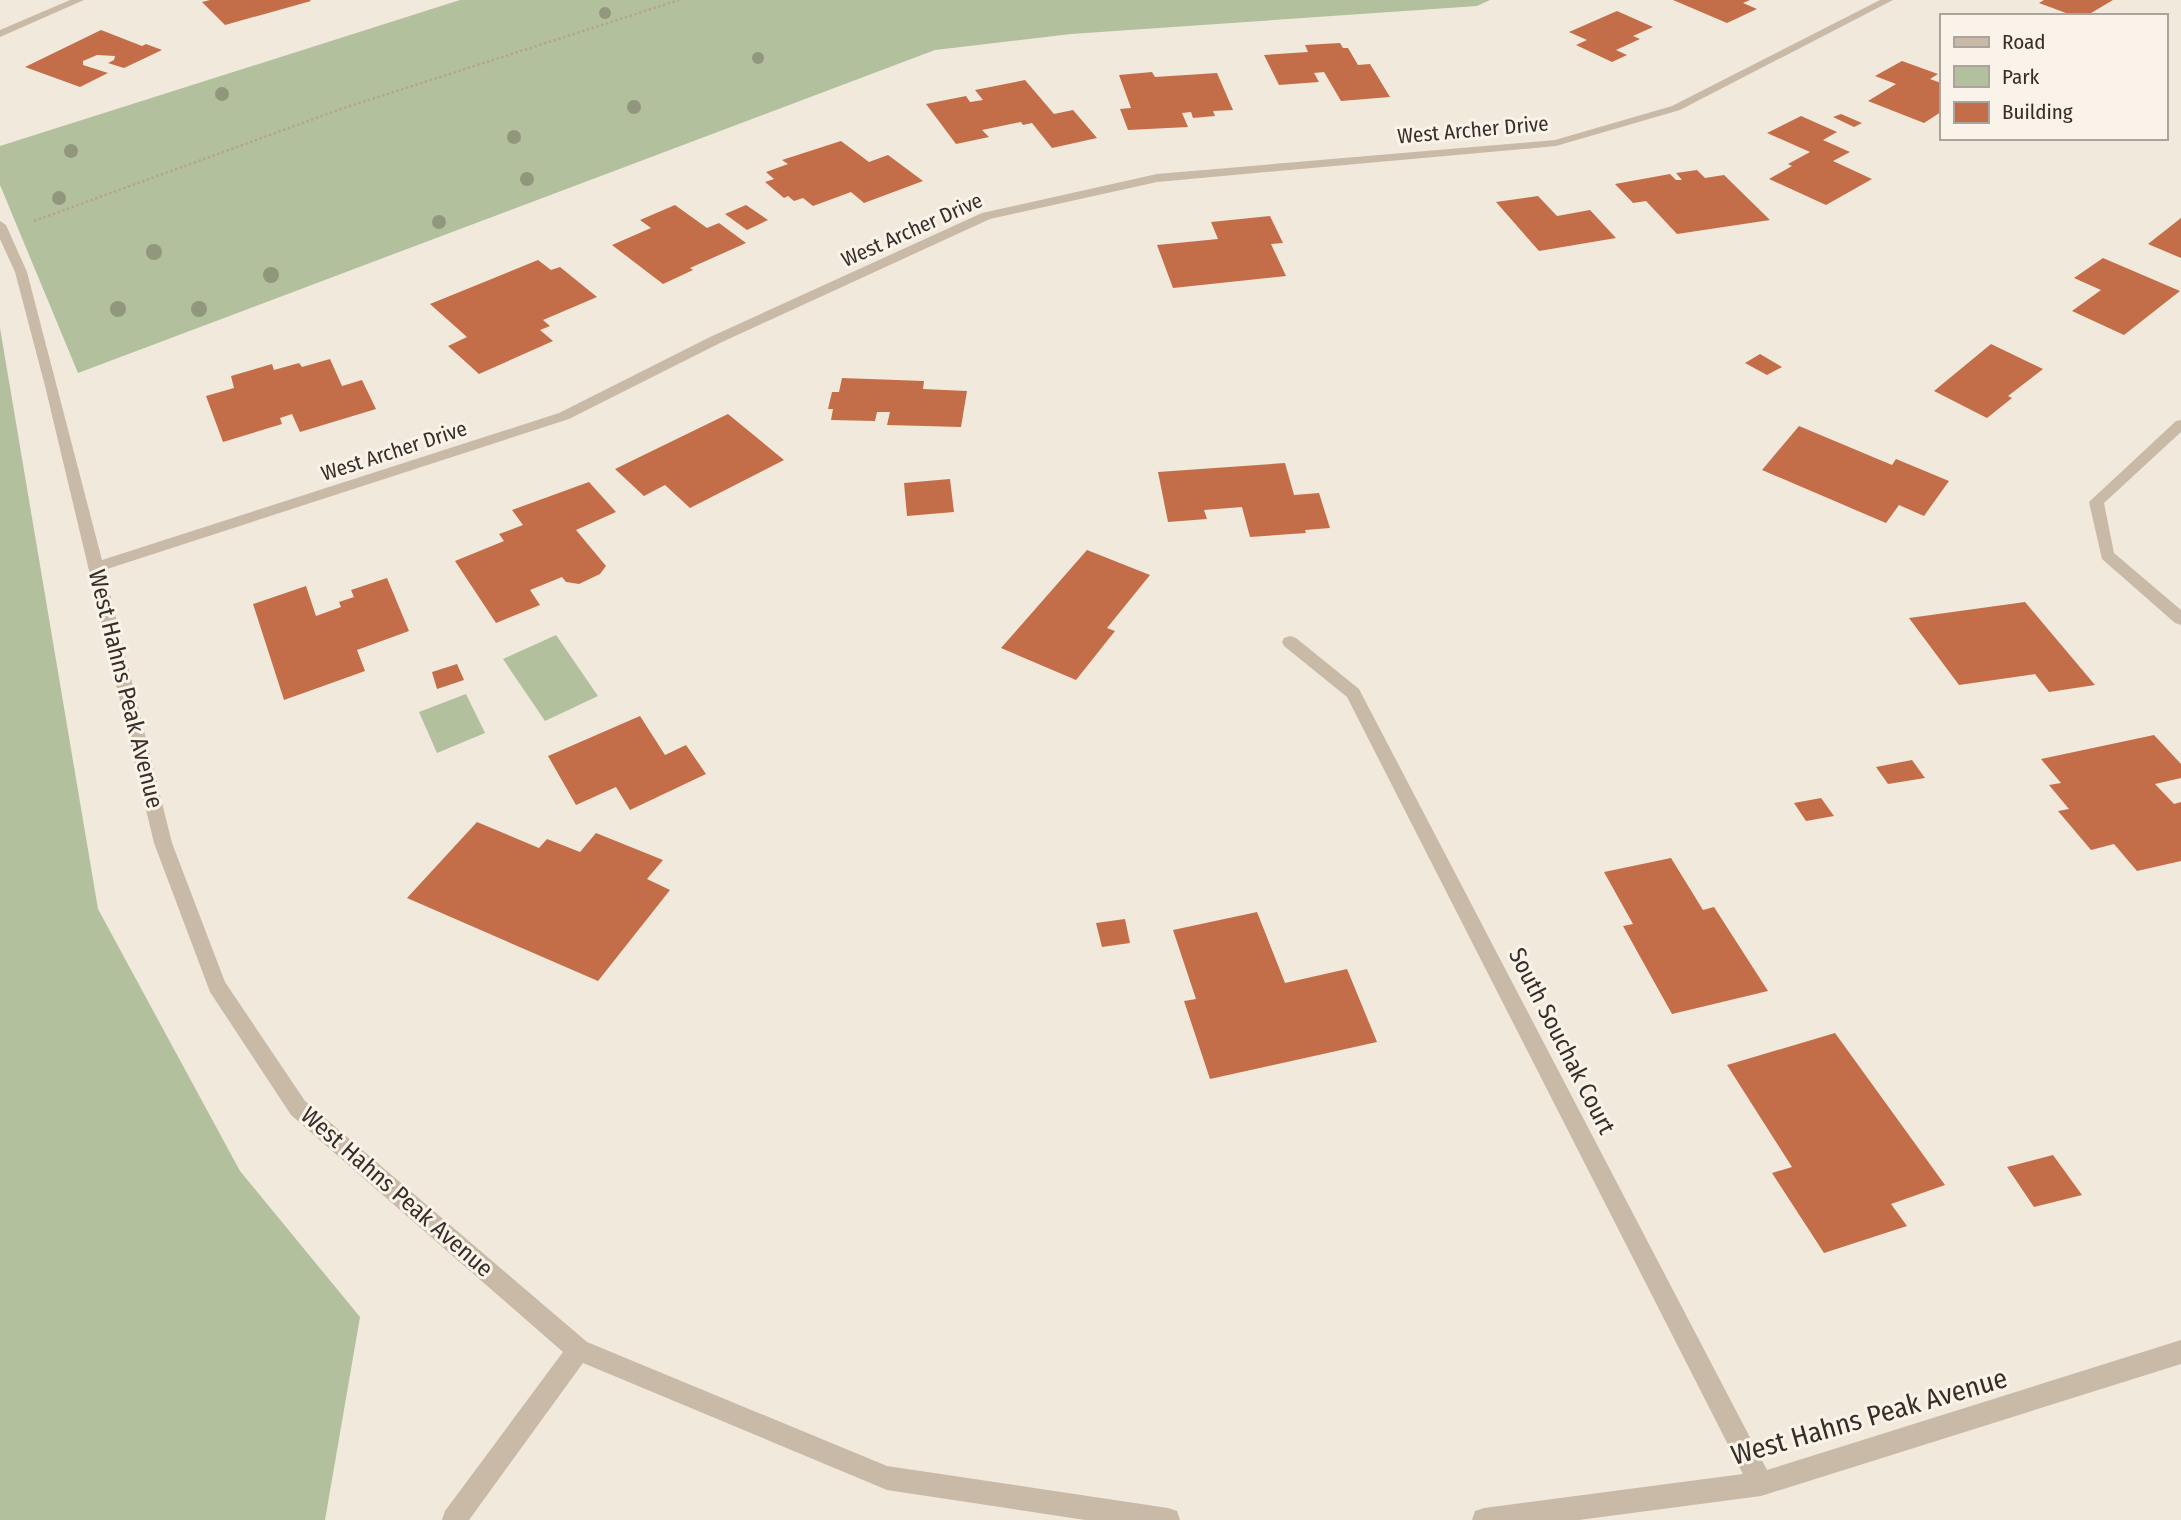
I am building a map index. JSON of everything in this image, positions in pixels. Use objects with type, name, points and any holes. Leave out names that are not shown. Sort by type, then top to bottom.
[{"type":"street","points":[[0,34],[79,0]]},
{"type":"street","name":"West Archer Drive","points":[[96,567],[564,416],[715,340],[986,216],[1157,178],[1556,143],[1676,108],[1888,0]]},
{"type":"street","name":"West Hahns Peak Avenue","points":[[1,229],[21,272],[163,843],[217,986],[298,1108],[579,1350],[887,1478],[1168,1520]]},
{"type":"street","points":[[2181,424],[2096,502],[2106,555],[2181,619]]},
{"type":"street","name":"South Souchak Court","points":[[1290,642],[1353,693],[1761,1484]]},
{"type":"street","points":[[454,1520],[579,1350]]},
{"type":"street","name":"West Hahns Peak Avenue","points":[[1484,1520],[1761,1484],[2181,1352]]},
{"type":"path","points":[[1,229],[341,109],[679,0]]},
{"type":"green space","points":[[460,0],[1490,0],[1477,6],[1071,34],[935,50],[78,373],[0,185],[0,146]]},
{"type":"green space","points":[[0,328],[98,909],[240,1171],[360,1317],[325,1520],[0,1520]]},
{"type":"green space","points":[[556,635],[598,696],[545,721],[503,659]]},
{"type":"green space","points":[[466,694],[485,733],[437,753],[419,712]]},
{"type":"building","points":[[1673,0],[1750,0],[1743,3],[1757,9],[1727,23]]},
{"type":"building","points":[[2044,0],[2113,0],[2089,14],[2069,14],[2039,3]]},
{"type":"building","points":[[311,1],[225,25],[202,2]]},
{"type":"building","points":[[1617,11],[1653,27],[1633,36],[1640,39],[1616,50],[1627,55],[1612,62],[1576,45],[1587,40],[1569,32]]},
{"type":"building","points":[[101,30],[142,46],[146,44],[162,50],[124,68],[108,63],[114,60],[115,56],[97,55],[83,61],[83,65],[108,73],[80,87],[25,67]]},
{"type":"building","points":[[1340,43],[1343,48],[1348,48],[1358,65],[1370,64],[1390,97],[1341,101],[1324,72],[1314,73],[1319,82],[1279,85],[1264,55],[1308,52],[1305,45]]},
{"type":"building","points":[[1902,61],[1938,74],[1930,79],[1940,83],[1940,113],[1924,123],[1868,101],[1896,84],[1875,76]]},
{"type":"building","points":[[1152,72],[1155,77],[1217,73],[1233,110],[1213,111],[1215,116],[1193,118],[1191,112],[1182,113],[1188,127],[1128,130],[1120,109],[1131,108],[1119,75]]},
{"type":"building","points":[[1025,80],[1054,114],[1073,110],[1097,138],[1052,148],[1032,123],[1023,125],[1021,122],[982,130],[989,137],[956,144],[926,104],[966,96],[970,102],[983,100],[975,90]]},
{"type":"building","points":[[1841,114],[1862,123],[1854,127],[1833,117]]},
{"type":"building","points":[[1801,116],[1837,132],[1823,140],[1850,152],[1833,161],[1872,179],[1826,205],[1769,179],[1810,152],[1767,133]]},
{"type":"building","points":[[841,141],[869,162],[888,155],[923,181],[864,203],[851,192],[813,206],[803,198],[794,201],[788,196],[784,198],[765,182],[774,179],[766,172],[788,164],[782,160]]},
{"type":"building","points":[[1697,170],[1705,178],[1724,175],[1770,220],[1677,234],[1646,201],[1633,203],[1615,184],[1670,174],[1676,180],[1682,180],[1676,173]]},
{"type":"building","points":[[1538,196],[1557,216],[1590,210],[1616,238],[1539,251],[1496,202]]},
{"type":"building","points":[[675,205],[707,228],[719,223],[746,243],[690,268],[693,270],[663,284],[612,245],[651,228],[640,220]]},
{"type":"building","points":[[746,205],[768,220],[747,230],[725,214]]},
{"type":"building","points":[[1270,216],[1283,243],[1271,244],[1286,276],[1173,288],[1157,245],[1218,239],[1211,222]]},
{"type":"building","points":[[2181,218],[2181,258],[2148,244]]},
{"type":"building","points":[[2103,258],[2180,291],[2124,335],[2072,311],[2101,290],[2074,278]]},
{"type":"building","points":[[538,260],[551,270],[560,267],[597,297],[543,320],[550,326],[540,330],[553,341],[479,374],[448,346],[467,337],[430,304]]},
{"type":"building","points":[[1991,344],[2043,369],[2008,396],[2012,398],[1987,418],[1934,391]]},
{"type":"building","points":[[1760,354],[1782,367],[1767,375],[1745,363]]},
{"type":"building","points":[[330,359],[342,386],[362,380],[376,409],[300,432],[292,414],[280,418],[282,424],[223,442],[206,396],[234,388],[231,376],[272,364],[274,370],[299,363],[302,367]]},
{"type":"building","points":[[842,378],[924,381],[923,389],[967,391],[961,427],[887,425],[890,412],[877,412],[875,421],[831,420],[833,409],[828,409],[832,392],[839,392]]},
{"type":"building","points":[[728,414],[784,460],[690,508],[665,485],[644,496],[615,469]]},
{"type":"building","points":[[1799,426],[1892,465],[1896,459],[1949,481],[1924,516],[1899,505],[1886,523],[1762,470]]},
{"type":"building","points":[[1285,463],[1294,495],[1319,493],[1330,528],[1305,530],[1306,533],[1250,537],[1242,507],[1204,510],[1207,519],[1168,522],[1158,472]]},
{"type":"building","points":[[950,479],[954,512],[907,516],[904,483]]},
{"type":"building","points":[[589,482],[616,512],[576,530],[606,566],[600,574],[579,584],[566,582],[562,577],[530,590],[540,605],[496,623],[455,561],[504,541],[499,534],[523,525],[512,510]]},
{"type":"building","points":[[1087,550],[1150,575],[1107,628],[1115,631],[1076,680],[1001,648]]},
{"type":"building","points":[[387,578],[409,631],[357,650],[365,671],[284,700],[253,604],[306,586],[316,616],[341,607],[339,602],[354,597],[351,590]]},
{"type":"building","points":[[2025,602],[2095,685],[2049,692],[2035,674],[1959,685],[1909,618]]},
{"type":"building","points":[[457,664],[464,680],[437,689],[432,672]]},
{"type":"building","points":[[640,716],[665,755],[686,745],[706,774],[630,810],[616,787],[576,805],[548,756]]},
{"type":"building","points":[[2154,735],[2181,764],[2181,778],[2155,784],[2174,804],[2181,802],[2181,861],[2137,871],[2114,844],[2091,850],[2058,811],[2069,809],[2049,785],[2061,783],[2041,759]]},
{"type":"building","points":[[1912,760],[1925,778],[1888,784],[1876,767]]},
{"type":"building","points":[[1821,798],[1834,816],[1806,821],[1794,803]]},
{"type":"building","points":[[477,822],[539,848],[547,839],[580,852],[596,833],[663,860],[647,879],[670,890],[598,981],[407,898]]},
{"type":"building","points":[[1671,858],[1703,910],[1714,907],[1768,991],[1672,1014],[1623,926],[1633,924],[1604,872]]},
{"type":"building","points":[[1257,912],[1285,983],[1347,969],[1377,1042],[1210,1079],[1184,1001],[1196,999],[1173,930]]},
{"type":"building","points":[[1125,919],[1130,943],[1102,947],[1096,923]]},
{"type":"building","points":[[1835,1033],[1945,1185],[1891,1204],[1907,1226],[1824,1253],[1772,1173],[1792,1167],[1727,1065]]},
{"type":"building","points":[[2053,1155],[2082,1195],[2034,1207],[2007,1167]]}]
